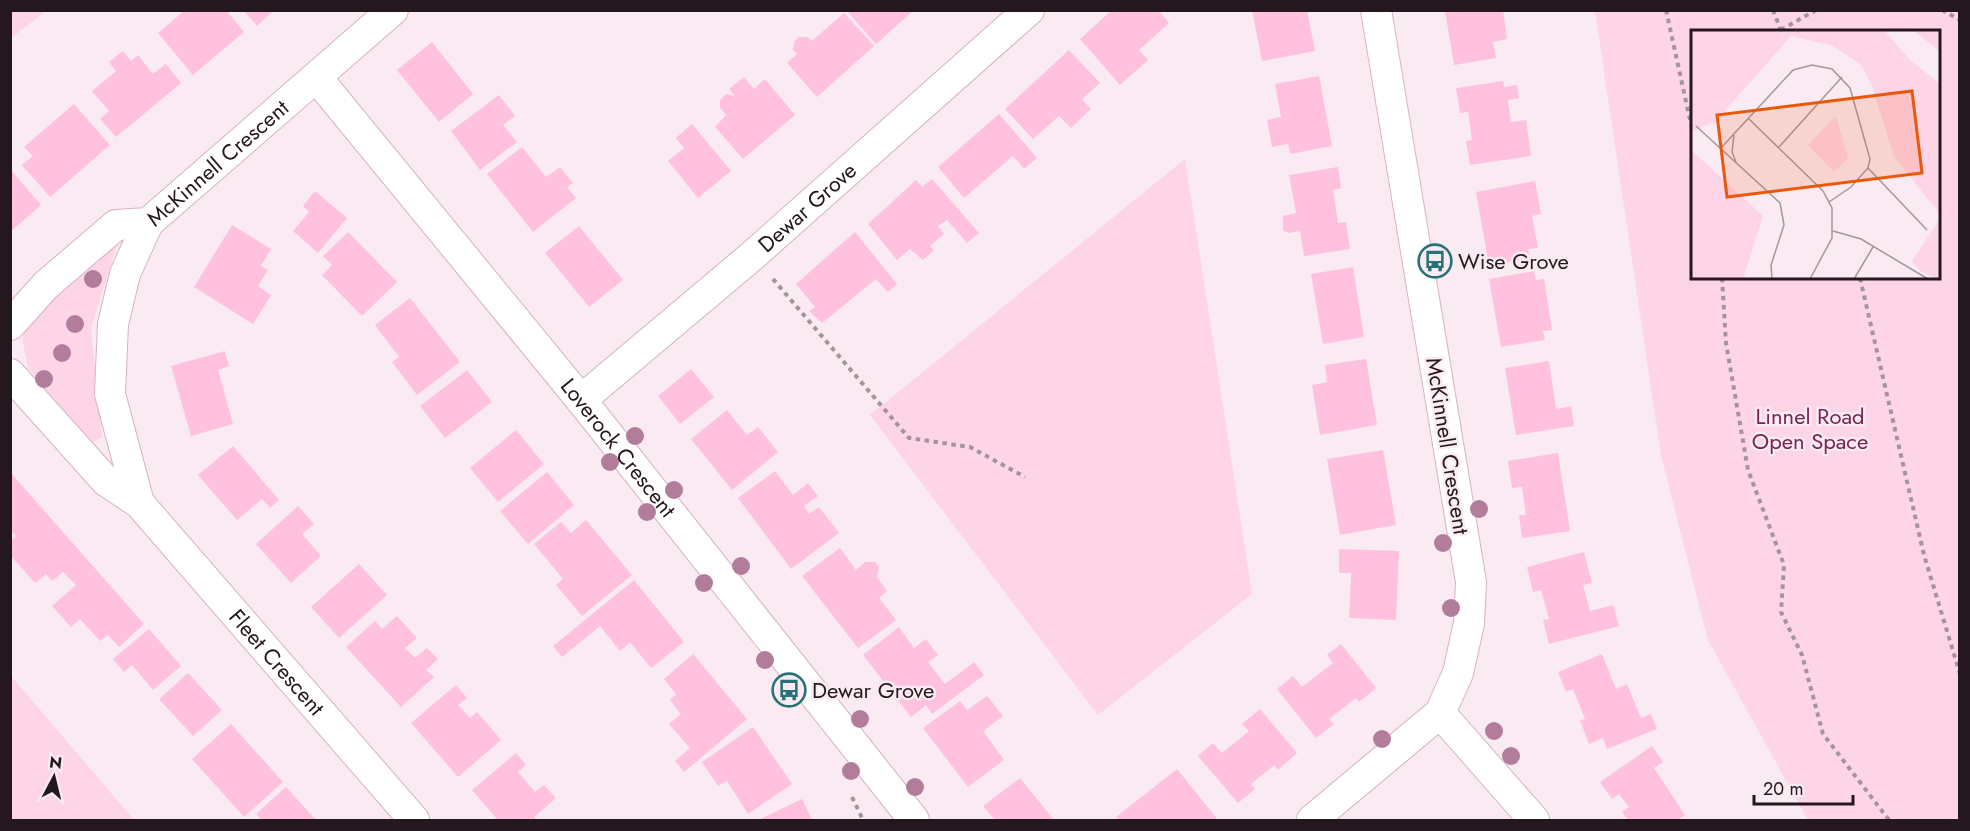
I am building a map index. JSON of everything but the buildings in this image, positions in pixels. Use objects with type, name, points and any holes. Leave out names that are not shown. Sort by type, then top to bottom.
[{"type":"street","name":"McKinnell Crescent","points":[[10,324],[46,285],[116,225],[148,223],[393,10]]},
{"type":"street","name":"Dewar Grove","points":[[581,400],[752,256],[1029,10]]},
{"type":"street","name":"McKinnell Crescent","points":[[1312,820],[1440,713],[1458,673],[1469,623],[1471,582],[1376,10]]},
{"type":"street","name":"Loverock Crescent","points":[[317,78],[581,400],[914,820]]},
{"type":"street","name":"Fleet Crescent","points":[[139,503],[110,394],[113,324],[125,274],[148,223]]},
{"type":"street","name":"Fleet Crescent","points":[[10,374],[106,481],[139,503],[414,820]]},
{"type":"street","points":[[1440,713],[1534,820]]},
{"type":"path","points":[[1666,10],[1691,124]]},
{"type":"path","points":[[1773,10],[1781,30]]},
{"type":"path","points":[[1783,30],[1816,10]]},
{"type":"path","points":[[1942,10],[1959,20]]},
{"type":"path","points":[[752,256],[909,438],[970,447],[1025,477]]},
{"type":"path","points":[[1722,279],[1726,343],[1748,470],[1784,565],[1781,612],[1802,655],[1824,734],[1889,820]]},
{"type":"path","points":[[1860,279],[1924,555],[1959,674]]},
{"type":"green space","points":[[11,10],[46,10],[46,11],[11,38]]},
{"type":"green space","name":"Linnel Road Open Space","points":[[1595,11],[1959,11],[1959,820],[1808,820],[1708,640],[1661,455]]},
{"type":"green space","points":[[1185,159],[1252,594],[1098,715],[870,415]]},
{"type":"green space","points":[[119,237],[91,329],[102,437],[91,443],[28,368],[22,338],[37,309]]},
{"type":"green space","points":[[11,676],[134,820],[11,820]]},
{"type":"place","name":"Wise Grove","points":[[1435,261]]},
{"type":"place","name":"Dewar Grove","points":[[789,690]]}]
